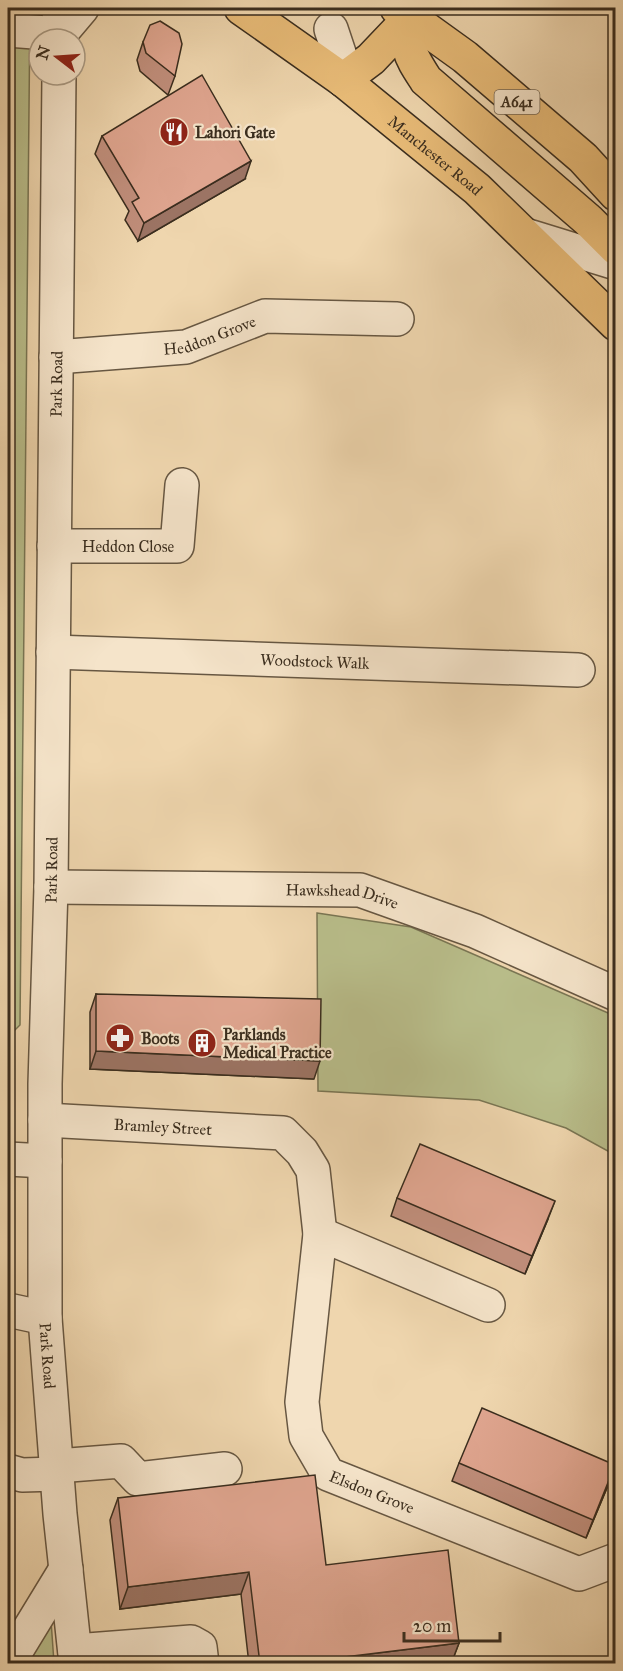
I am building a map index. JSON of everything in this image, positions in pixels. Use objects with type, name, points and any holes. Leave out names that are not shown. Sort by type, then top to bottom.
[{"type":"main road","name":"Manchester Road","points":[[241,8],[343,80],[477,189],[615,324]]},
{"type":"main road","points":[[343,80],[371,59],[408,11]]},
{"type":"main road","points":[[408,11],[407,35],[410,54],[426,80],[588,219],[615,248]]},
{"type":"main road","name":"A641","points":[[408,11],[583,158],[615,194]]},
{"type":"street","points":[[60,27],[82,8]]},
{"type":"street","points":[[8,30],[27,29]]},
{"type":"street","points":[[331,29],[340,56],[343,80]]},
{"type":"street","name":"Park Road","points":[[59,87],[51,887],[45,1120],[45,1318],[75,1657]]},
{"type":"street","points":[[525,235],[615,264]]},
{"type":"street","name":"Heddon Grove","points":[[56,357],[186,347],[266,316],[397,320]]},
{"type":"street","name":"Heddon Close","points":[[54,546],[177,546],[182,485]]},
{"type":"street","name":"Woodstock Walk","points":[[53,652],[578,670]]},
{"type":"street","name":"Hawkshead Drive","points":[[51,887],[360,890],[475,931],[615,994]]},
{"type":"street","name":"Bramley Street","points":[[45,1120],[283,1133]]},
{"type":"street","name":"Elsdon Grove","points":[[283,1133],[302,1152],[313,1170],[320,1234],[302,1402],[306,1436],[328,1474],[579,1574],[615,1560]]},
{"type":"street","points":[[8,1159],[45,1161]]},
{"type":"street","points":[[320,1234],[489,1305]]},
{"type":"street","points":[[8,1310],[45,1318]]},
{"type":"street","points":[[8,1471],[22,1475],[121,1461],[138,1479],[225,1469]]},
{"type":"street","points":[[8,1664],[66,1569]]},
{"type":"street","points":[[75,1657],[191,1642],[200,1647],[202,1664]]},
{"type":"green space","points":[[8,8],[30,8],[30,27],[27,27],[27,87],[29,87],[20,1025],[8,1037]]},
{"type":"green space","points":[[317,913],[411,927],[615,1016],[615,1155],[566,1128],[479,1100],[318,1091]]},
{"type":"green space","points":[[50,1606],[54,1663],[16,1663]]},
{"type":"building","points":[[160,21],[179,33],[182,44],[175,76],[146,53],[143,42],[150,25]]},
{"type":"building","name":"Lahori Gate","points":[[202,75],[251,161],[144,223],[132,202],[139,198],[102,136]]},
{"type":"building","name":"Parklands Medical Practice","points":[[96,994],[321,999],[320,1061],[96,1051]]},
{"type":"building","points":[[420,1144],[555,1201],[532,1256],[397,1198]]},
{"type":"building","points":[[482,1408],[615,1465],[593,1520],[459,1463]]},
{"type":"building","points":[[315,1475],[326,1565],[448,1550],[459,1643],[287,1664],[260,1664],[249,1572],[128,1587],[118,1498]]},
{"type":"place","name":"Lahori Gate","points":[[174,132]]},
{"type":"place","name":"Boots","points":[[120,1038]]},
{"type":"place","name":"Parklands Medical Practice","points":[[202,1043]]}]
